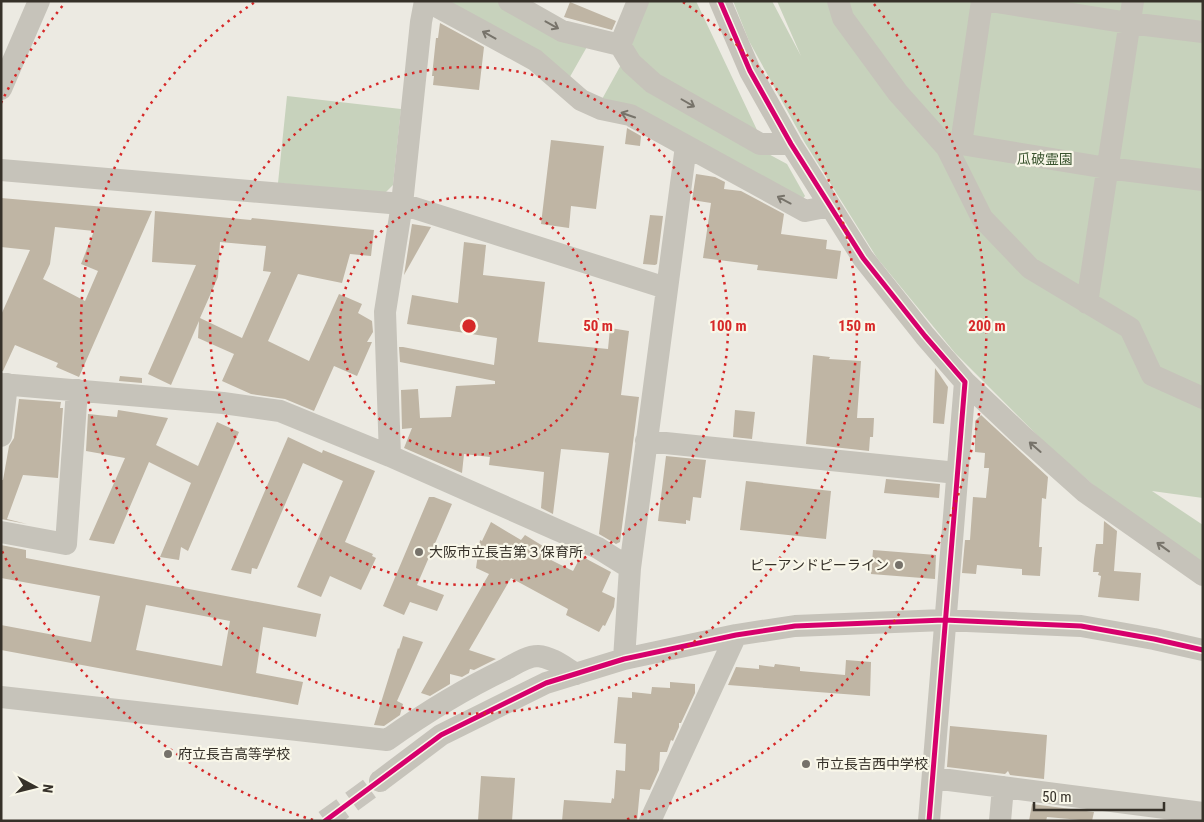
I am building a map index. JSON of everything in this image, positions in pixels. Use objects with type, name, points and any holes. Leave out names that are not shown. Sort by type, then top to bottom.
[{"type":"street","points":[[1,89],[39,1]]},
{"type":"street","points":[[390,456],[386,312],[402,204],[421,22],[426,1],[535,60],[581,100],[601,109],[630,114],[805,211],[830,206]]},
{"type":"street","points":[[509,1],[562,31],[620,45],[631,62],[654,83],[760,144],[791,144]]},
{"type":"street","points":[[620,45],[638,1]]},
{"type":"street","points":[[720,1],[750,71],[791,144],[863,258],[925,336],[965,382],[1085,492],[1203,575]]},
{"type":"street","points":[[838,1],[843,18],[898,93],[947,148],[982,218],[1030,268],[1130,328],[1152,375],[1203,398]]},
{"type":"street","points":[[982,1],[961,144],[1107,168],[1203,180]]},
{"type":"street","points":[[990,1],[1131,12],[1203,32]]},
{"type":"street","points":[[1087,303],[1131,12]]},
{"type":"street","points":[[624,659],[630,568],[686,146]]},
{"type":"street","points":[[1,170],[402,204],[666,288]]},
{"type":"street","points":[[929,821],[965,382]]},
{"type":"street","points":[[1,436],[4,384],[223,403],[280,411],[390,456],[598,548],[630,568]]},
{"type":"street","points":[[1,532],[66,544],[77,390]]},
{"type":"street","points":[[646,441],[957,473]]},
{"type":"street","points":[[380,780],[441,735],[546,684],[624,659],[736,634],[795,626],[944,620],[1081,626],[1203,650]]},
{"type":"street","points":[[650,821],[736,634]]},
{"type":"street","points":[[1,697],[387,740],[428,712],[527,658],[536,656],[556,662],[576,674]]},
{"type":"street","points":[[933,778],[1203,813]]},
{"type":"street","points":[[1000,821],[1002,787]]},
{"type":"green space","points":[[444,1],[496,1],[558,38],[588,45],[567,82]]},
{"type":"green space","points":[[645,1],[696,1],[757,130],[653,75],[629,51]]},
{"type":"green space","name":"瓜破霊園","points":[[733,1],[772,1],[801,56],[777,1],[1203,1],[1203,498],[1152,491],[1203,525],[1203,566],[1097,488],[1046,444],[955,353],[877,258],[805,143],[749,41]]},
{"type":"green space","points":[[622,63],[643,86],[787,164],[805,196],[800,202],[601,101]]},
{"type":"green space","points":[[287,96],[401,109],[393,185],[385,193],[278,183]]},
{"type":"building","points":[[570,2],[616,21],[612,30],[564,17]]},
{"type":"building","points":[[440,23],[484,47],[479,90],[433,85],[434,76],[432,76],[436,38],[438,38]]},
{"type":"building","points":[[627,128],[641,136],[640,146],[625,144]]},
{"type":"building","points":[[551,140],[604,146],[596,209],[571,206],[569,228],[541,224]]},
{"type":"building","points":[[696,174],[715,177],[725,182],[724,189],[741,191],[784,214],[781,234],[827,240],[826,249],[841,251],[837,279],[757,270],[758,265],[703,258],[711,203],[692,200]]},
{"type":"building","points":[[1,198],[152,211],[79,377],[56,367],[58,363],[15,345],[3,371],[1,371],[1,315],[30,250],[1,247]],"holes":[[[55,227],[94,231],[81,264],[98,271],[85,301],[43,279],[50,264]]]},
{"type":"building","points":[[155,211],[374,230],[371,256],[350,254],[342,283],[298,274],[268,341],[309,361],[339,294],[362,304],[358,313],[372,321],[373,332],[367,342],[372,342],[357,376],[334,366],[314,411],[285,399],[251,394],[222,381],[234,354],[198,338],[199,321],[171,385],[148,374],[196,265],[152,262]],"holes":[[[220,242],[266,246],[263,271],[271,272],[242,338],[200,318],[218,277]]]},
{"type":"building","points":[[650,215],[663,216],[657,264],[655,265],[643,264]]},
{"type":"building","points":[[412,224],[431,227],[404,275]]},
{"type":"building","points":[[464,242],[486,245],[483,275],[545,282],[538,342],[608,349],[610,328],[629,331],[621,395],[639,397],[620,542],[616,544],[599,534],[609,453],[561,449],[553,514],[541,508],[544,472],[489,465],[490,457],[464,454],[462,473],[404,448],[412,428],[402,429],[401,390],[418,389],[420,418],[451,417],[456,386],[495,384],[495,381],[400,362],[399,347],[403,347],[494,365],[497,338],[407,324],[412,295],[458,303]]},
{"type":"building","points":[[813,355],[830,357],[829,359],[861,361],[857,418],[874,418],[873,437],[870,437],[869,451],[806,444]]},
{"type":"building","points":[[935,368],[948,387],[944,424],[933,423]]},
{"type":"building","points":[[120,376],[142,378],[142,383],[119,381]]},
{"type":"building","points":[[19,399],[61,402],[60,408],[63,408],[58,478],[23,475],[7,519],[27,524],[1,519],[1,480],[3,480],[9,446],[14,438]]},
{"type":"building","points":[[118,410],[168,418],[156,445],[198,466],[217,422],[239,432],[188,551],[181,547],[179,560],[160,557],[191,483],[149,462],[114,544],[89,540],[125,458],[86,451],[88,414],[117,417]]},
{"type":"building","points":[[735,410],[755,412],[752,439],[733,437]]},
{"type":"building","points":[[981,415],[1048,477],[1046,499],[1042,498],[1039,547],[1042,547],[1040,576],[1022,575],[1022,569],[977,565],[976,574],[962,573],[965,540],[970,540],[973,497],[986,498],[989,468],[984,468],[985,453],[975,452],[975,421]]},
{"type":"building","points":[[288,437],[322,453],[323,450],[375,471],[345,542],[373,554],[372,556],[376,558],[361,590],[330,576],[321,597],[297,587],[343,481],[303,463],[257,569],[252,568],[251,574],[231,570]]},
{"type":"building","points":[[666,456],[706,460],[701,498],[693,497],[690,521],[686,520],[686,524],[658,521]]},
{"type":"building","points":[[886,479],[940,484],[939,498],[884,493]]},
{"type":"building","points":[[746,481],[831,491],[826,539],[740,530]]},
{"type":"building","points":[[429,497],[452,504],[417,585],[444,595],[437,611],[410,602],[404,615],[383,606]]},
{"type":"building","points":[[1104,521],[1117,531],[1114,571],[1141,573],[1139,601],[1098,597],[1101,576],[1098,575],[1099,572],[1093,572],[1094,559],[1096,544],[1103,544]]},
{"type":"building","points":[[491,522],[521,540],[525,535],[551,551],[547,558],[573,571],[581,556],[611,572],[602,592],[615,598],[614,607],[605,626],[603,625],[599,632],[566,615],[568,609],[511,578],[469,650],[496,659],[474,670],[470,669],[469,673],[462,677],[450,674],[450,684],[430,696],[421,693],[489,574],[476,568],[480,540],[482,541]]},
{"type":"building","points":[[1,545],[26,550],[26,558],[321,614],[316,637],[263,627],[256,673],[303,682],[298,705],[1,650],[1,625],[91,642],[100,596],[1,578]],"holes":[[[146,605],[230,621],[222,666],[136,650]]]},
{"type":"building","points":[[873,550],[936,555],[935,579],[871,574]]},
{"type":"building","points":[[403,636],[423,642],[397,701],[403,704],[400,715],[384,726],[374,725],[398,648]]},
{"type":"building","points":[[846,660],[871,662],[870,696],[728,685],[736,667],[759,669],[759,665],[774,667],[775,664],[800,667],[800,671],[845,675]]},
{"type":"building","points":[[670,682],[695,684],[695,693],[681,723],[679,723],[679,727],[673,741],[671,740],[667,752],[660,752],[659,770],[650,790],[640,789],[637,821],[562,821],[564,800],[611,803],[612,798],[614,799],[616,770],[625,771],[626,744],[614,743],[618,697],[632,698],[632,692],[651,694],[652,687],[670,688]]},
{"type":"building","points":[[950,726],[1047,735],[1044,779],[1010,775],[1008,771],[1005,774],[947,767]]},
{"type":"building","points":[[481,776],[515,778],[512,821],[478,821]]},
{"type":"building","points":[[1032,804],[1094,812],[1092,821],[1047,817],[1046,821],[1029,821]]},
{"type":"tunnel","points":[[325,821],[380,781]]},
{"type":"cycle path","points":[[720,1],[750,71],[791,144],[863,258],[925,336],[965,382],[929,821]]},
{"type":"cycle path","points":[[325,821],[441,735],[546,683],[624,659],[736,635],[795,626],[944,620],[1081,626],[1203,650]]},
{"type":"place","name":"大阪市立長吉第３保育所","points":[[419,552]]},
{"type":"place","name":"ピーアンドピーライン","points":[[899,565]]},
{"type":"place","name":"府立長吉高等学校","points":[[168,754]]},
{"type":"place","name":"市立長吉西中学校","points":[[806,764]]}]
